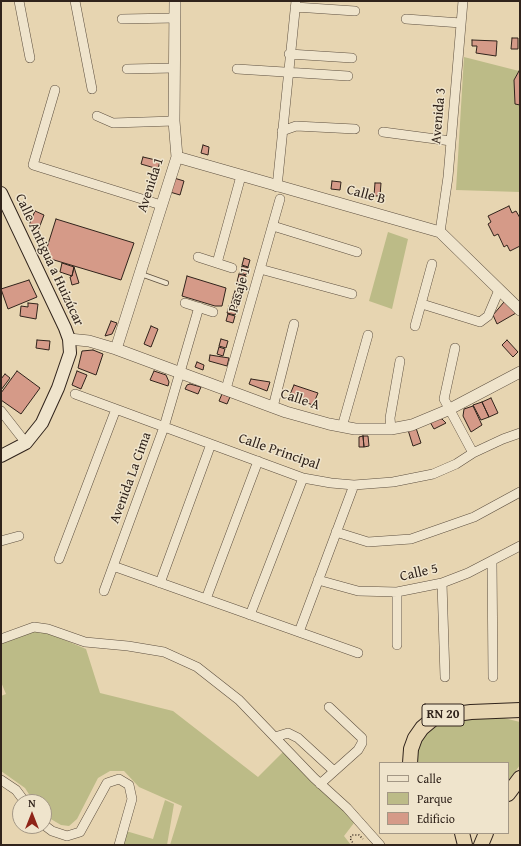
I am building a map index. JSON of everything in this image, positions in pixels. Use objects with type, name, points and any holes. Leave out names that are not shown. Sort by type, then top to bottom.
[{"type":"highway","name":"RN 20","points":[[410,762],[411,749],[415,738],[422,728],[434,718],[471,712],[515,712]]},
{"type":"highway","points":[[509,793],[520,778]]},
{"type":"highway","points":[[462,834],[465,845]]},
{"type":"highway","points":[[481,845],[486,834]]},
{"type":"main road","name":"Calle Antigua a Huizúcar","points":[[1,193],[69,339]]},
{"type":"main road","points":[[1,456],[26,442],[42,423],[58,388],[70,353],[69,339]]},
{"type":"street","points":[[20,1],[30,58]]},
{"type":"street","points":[[75,1],[92,89]]},
{"type":"street","name":"Avenida 1","points":[[116,349],[176,157],[174,121],[175,1]]},
{"type":"street","name":"Avenida 3","points":[[440,232],[451,141],[463,1]]},
{"type":"street","points":[[277,187],[295,4],[355,11]]},
{"type":"street","points":[[122,19],[175,18]]},
{"type":"street","points":[[406,19],[461,23]]},
{"type":"street","points":[[289,54],[352,58]]},
{"type":"street","points":[[127,69],[174,68]]},
{"type":"street","points":[[237,69],[348,76]]},
{"type":"street","points":[[55,90],[33,165],[161,205]]},
{"type":"street","points":[[97,116],[113,123],[174,121]]},
{"type":"street","points":[[282,131],[296,126],[355,129]]},
{"type":"street","points":[[382,132],[451,141]]},
{"type":"street","name":"Calle B","points":[[176,157],[277,187],[392,217],[440,232],[520,310]]},
{"type":"street","points":[[218,263],[242,176]]},
{"type":"street","name":"Pasaje 1","points":[[226,389],[280,199]]},
{"type":"street","points":[[273,226],[357,252]]},
{"type":"street","points":[[198,257],[232,268]]},
{"type":"street","points":[[416,326],[432,264]]},
{"type":"street","points":[[260,268],[352,294]]},
{"type":"street","points":[[422,304],[480,322],[488,316],[499,290]]},
{"type":"street","points":[[186,303],[213,312]]},
{"type":"street","name":"Avenida La Cima","points":[[104,590],[164,427],[199,307]]},
{"type":"street","points":[[273,407],[294,324]]},
{"type":"street","points":[[342,427],[368,335]]},
{"type":"street","name":"Calle A","points":[[69,339],[89,341],[116,349],[180,374],[314,420],[342,427],[359,429],[391,429],[412,425],[448,410],[520,372]]},
{"type":"street","points":[[455,348],[444,399],[448,410],[473,453]]},
{"type":"street","points":[[391,429],[390,418],[400,361]]},
{"type":"street","name":"Calle Principal","points":[[75,394],[303,478],[331,484],[354,485],[393,482],[433,474],[456,464],[473,453],[520,432]]},
{"type":"street","points":[[60,559],[116,409]]},
{"type":"street","points":[[1,411],[26,442]]},
{"type":"street","points":[[160,583],[211,444]]},
{"type":"street","points":[[206,599],[258,461]]},
{"type":"street","points":[[250,615],[303,478]]},
{"type":"street","points":[[299,632],[354,485]]},
{"type":"street","points":[[336,532],[368,542],[411,540],[474,517],[520,492]]},
{"type":"street","points":[[1,541],[19,536]]},
{"type":"street","name":"Calle 5","points":[[318,580],[358,590],[397,592],[442,583],[520,546]]},
{"type":"street","points":[[492,560],[493,677]]},
{"type":"street","points":[[113,566],[358,653]]},
{"type":"street","points":[[442,583],[445,677]]},
{"type":"street","points":[[397,592],[397,645]]},
{"type":"street","points":[[1,639],[34,627],[48,628],[85,642],[128,646],[164,652],[197,667],[239,700],[320,784],[347,808],[380,845]]},
{"type":"street","points":[[320,784],[358,750],[362,743],[362,738],[329,708]]},
{"type":"street","points":[[275,737],[288,733],[298,738],[334,771]]},
{"type":"street","points":[[52,831],[67,836],[80,832],[107,782],[119,779],[128,784],[132,799],[119,845]]},
{"type":"street","points":[[1,780],[16,790],[19,794]]},
{"type":"lane","points":[[139,273],[166,283]]},
{"type":"path","points":[[354,845],[350,838],[352,835],[359,835],[364,840]]},
{"type":"green space","points":[[464,57],[519,71],[514,80],[515,104],[520,105],[520,192],[456,190]]},
{"type":"green space","points":[[388,232],[408,239],[392,309],[369,301]]},
{"type":"green space","points":[[33,629],[48,633],[86,649],[100,693],[173,711],[258,777],[286,749],[357,819],[344,836],[351,845],[170,845],[182,806],[139,787],[124,771],[110,771],[98,778],[77,819],[69,826],[61,825],[52,820],[52,794],[29,794],[25,788],[1,771],[1,696],[6,694],[1,682],[1,644]]},
{"type":"green space","points":[[500,717],[520,722],[520,765],[509,780],[509,762],[417,762],[416,756],[420,737],[435,725],[446,720]]},
{"type":"green space","points":[[165,800],[174,804],[167,845],[121,845],[126,831],[153,839]]},
{"type":"building","points":[[512,38],[518,38],[518,49],[511,49]]},
{"type":"building","points":[[472,40],[497,41],[496,56],[476,53],[477,46],[472,46]]},
{"type":"building","points":[[519,71],[520,105],[515,104],[514,80]]},
{"type":"building","points":[[203,145],[209,147],[208,155],[201,153]]},
{"type":"building","points":[[143,157],[160,161],[158,169],[141,164]]},
{"type":"building","points":[[174,178],[184,181],[180,195],[170,192]]},
{"type":"building","points":[[332,181],[341,182],[340,190],[331,189]]},
{"type":"building","points":[[375,183],[381,183],[380,196],[374,196]]},
{"type":"building","points":[[509,206],[512,213],[516,211],[520,218],[520,246],[510,251],[507,245],[504,247],[498,234],[494,236],[488,224],[491,222],[488,216]]},
{"type":"building","points":[[35,211],[44,215],[35,239],[29,225]]},
{"type":"building","points":[[56,219],[134,243],[121,280],[44,257]]},
{"type":"building","points":[[244,258],[250,260],[248,267],[242,265]]},
{"type":"building","points":[[62,263],[74,267],[72,276],[60,272]]},
{"type":"building","points":[[242,266],[249,268],[246,275],[240,273]]},
{"type":"building","points":[[74,267],[79,283],[72,285],[70,277],[72,276]]},
{"type":"building","points":[[239,274],[246,276],[244,284],[237,282]]},
{"type":"building","points":[[187,276],[226,288],[222,306],[215,306],[182,296]]},
{"type":"building","points":[[29,280],[37,297],[8,309],[1,289]]},
{"type":"building","points":[[235,291],[241,293],[240,299],[233,297]]},
{"type":"building","points":[[233,298],[240,300],[237,307],[231,305]]},
{"type":"building","points":[[504,302],[516,313],[497,324],[493,315]]},
{"type":"building","points":[[28,303],[38,304],[36,319],[20,316],[21,306],[28,307]]},
{"type":"building","points":[[229,306],[237,308],[235,315],[227,313]]},
{"type":"building","points":[[228,314],[235,316],[233,323],[226,321]]},
{"type":"building","points":[[111,321],[117,323],[112,334],[105,336]]},
{"type":"building","points":[[151,326],[158,329],[151,347],[144,344]]},
{"type":"building","points":[[221,339],[228,341],[226,348],[219,346]]},
{"type":"building","points":[[37,340],[50,341],[49,350],[36,348]]},
{"type":"building","points":[[507,340],[518,352],[513,357],[502,345]]},
{"type":"building","points":[[219,347],[225,349],[223,356],[217,354]]},
{"type":"building","points":[[93,350],[103,354],[96,375],[78,368],[82,351]]},
{"type":"building","points":[[210,355],[229,358],[227,366],[209,361]]},
{"type":"building","points":[[197,362],[204,365],[203,370],[195,367]]},
{"type":"building","points":[[17,371],[40,388],[21,414],[1,400],[1,393]]},
{"type":"building","points":[[77,371],[87,375],[81,389],[72,385]]},
{"type":"building","points":[[154,371],[166,375],[169,382],[168,386],[150,380]]},
{"type":"building","points":[[5,374],[10,378],[1,390],[1,379]]},
{"type":"building","points":[[251,379],[270,382],[267,391],[249,384]]},
{"type":"building","points":[[190,384],[201,387],[198,394],[185,389],[187,385]]},
{"type":"building","points":[[294,385],[318,393],[313,405],[289,397]]},
{"type":"building","points":[[222,394],[230,397],[227,404],[219,401]]},
{"type":"building","points":[[491,398],[498,413],[489,417],[482,402]]},
{"type":"building","points":[[482,402],[489,417],[481,420],[473,405]]},
{"type":"building","points":[[473,406],[482,425],[471,432],[463,416],[464,409]]},
{"type":"building","points":[[438,418],[442,419],[446,423],[434,429],[430,422]]},
{"type":"building","points":[[416,428],[421,443],[413,446],[408,430]]},
{"type":"building","points":[[363,436],[364,447],[359,447],[359,437]]},
{"type":"building","points":[[363,436],[368,436],[369,446],[364,447]]}]
